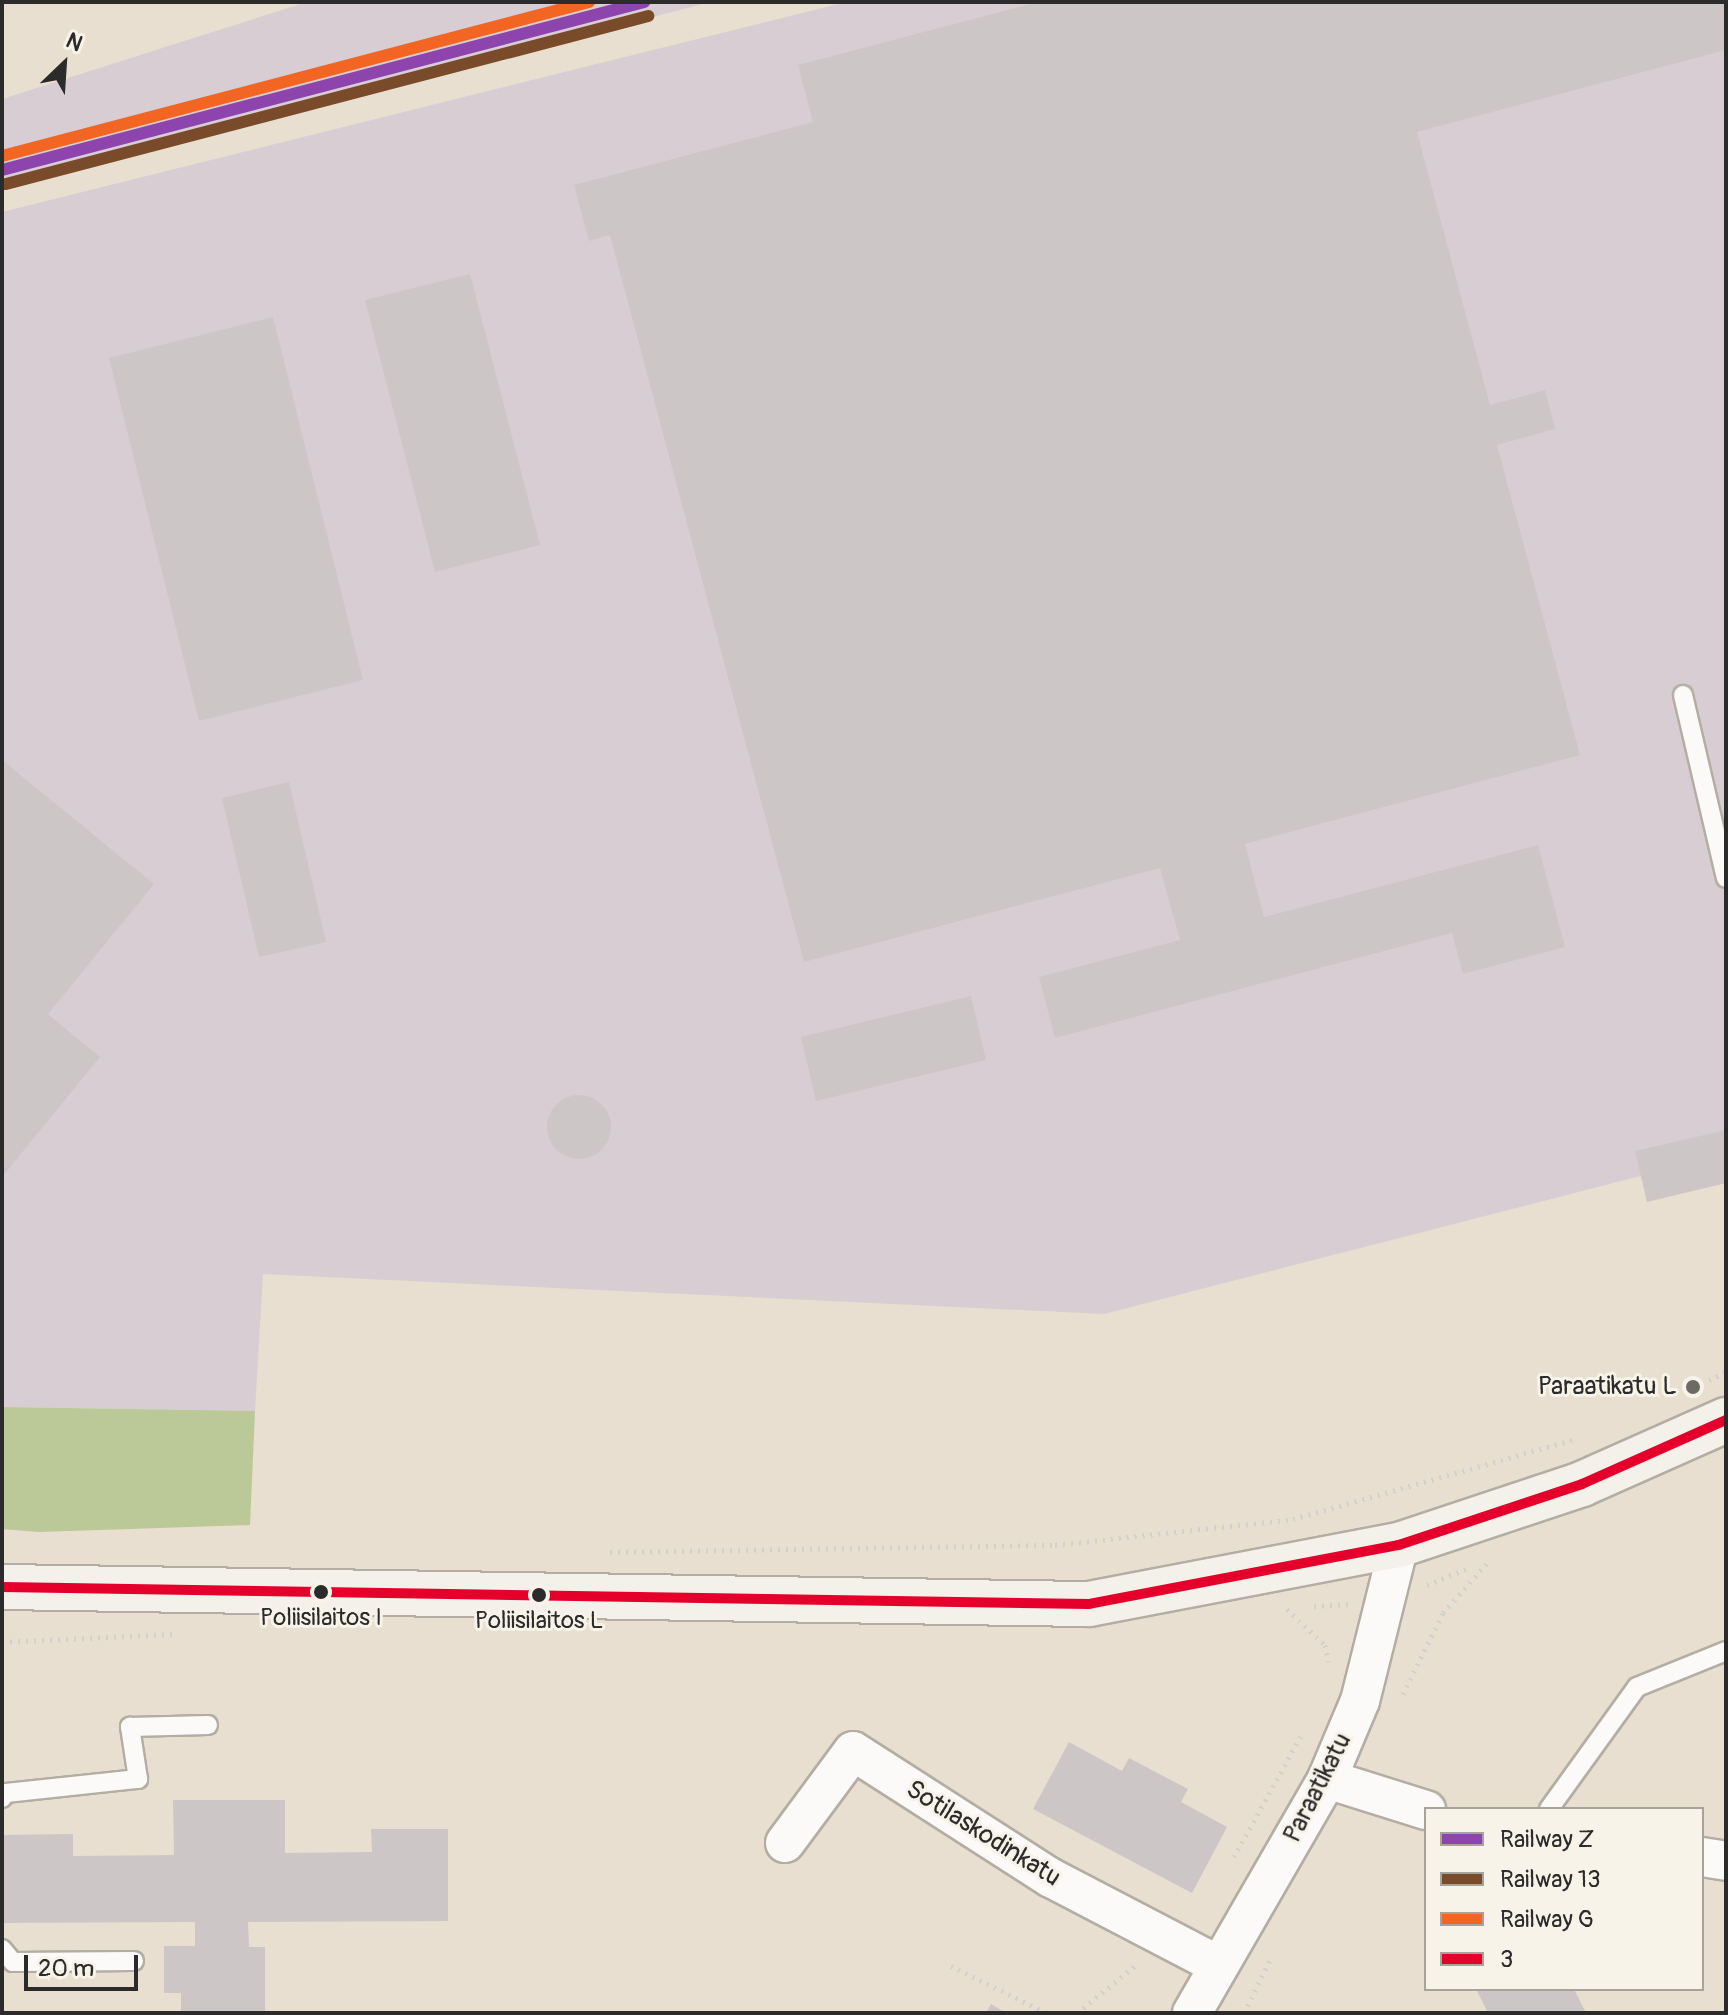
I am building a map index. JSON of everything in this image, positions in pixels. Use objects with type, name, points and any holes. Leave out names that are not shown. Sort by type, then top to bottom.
[{"type":"street","points":[[2,1587],[1089,1604],[1399,1545],[1582,1484],[1726,1420]]},
{"type":"street","name":"Paraatikatu","points":[[1192,2013],[1327,1779],[1360,1701],[1399,1545]]},
{"type":"street","name":"Sotilaskodinkatu","points":[[785,1843],[853,1751],[1051,1878],[1164,1941],[1218,1965]]},
{"type":"street","points":[[1327,1779],[1424,1809]]},
{"type":"street","points":[[1704,1857],[1726,1861]]},
{"type":"lane","points":[[1683,695],[1726,878]]},
{"type":"lane","points":[[1550,1807],[1637,1687],[1726,1651]]},
{"type":"lane","points":[[2,1798],[6,1793],[138,1779],[130,1727],[208,1725]]},
{"type":"lane","points":[[2,1949],[13,1962],[134,1961]]},
{"type":"path","points":[[1704,1382],[1726,1372]]},
{"type":"path","points":[[602,1552],[1055,1545],[1293,1519],[1588,1433]]},
{"type":"path","points":[[1287,1608],[1325,1645],[1330,1668]]},
{"type":"path","points":[[1230,1864],[1304,1730]]},
{"type":"path","points":[[1077,2013],[1164,1941]]},
{"type":"path","points":[[951,1966],[1047,2013]]},
{"type":"shaded area","points":[[307,2],[710,2],[2,188],[2,99]]},
{"type":"shaded area","points":[[846,2],[1726,2],[1726,1154],[1104,1314],[263,1274],[255,1411],[2,1407],[2,212]]},
{"type":"green space","points":[[2,1407],[255,1411],[250,1525],[39,1532],[2,1529]]},
{"type":"building","points":[[1038,2],[1726,2],[1726,50],[1417,132],[1490,405],[1545,390],[1555,429],[1497,445],[1580,755],[1245,844],[1264,917],[1538,845],[1565,947],[1463,974],[1452,933],[1055,1038],[1039,977],[1180,940],[1160,868],[804,962],[610,235],[589,241],[574,185],[813,122],[798,65]]},
{"type":"building","points":[[470,274],[540,545],[435,572],[365,300]]},
{"type":"building","points":[[273,317],[363,680],[199,721],[109,358]]},
{"type":"building","points":[[2,760],[154,884],[48,1014],[100,1057],[2,1177]]},
{"type":"building","points":[[289,782],[326,942],[259,957],[222,798]]},
{"type":"building","points":[[971,996],[986,1060],[816,1101],[801,1037]]},
{"type":"building","points":[[579,1095],[597,1101],[605,1109],[611,1127],[605,1145],[597,1153],[579,1159],[561,1153],[553,1145],[547,1127],[553,1109],[561,1101]]},
{"type":"building","points":[[1726,1130],[1726,1183],[1647,1202],[1635,1151]]},
{"type":"building","points":[[1069,1742],[1122,1771],[1129,1758],[1188,1789],[1181,1802],[1227,1827],[1192,1893],[1033,1809]]},
{"type":"building","points":[[173,1800],[285,1800],[285,1853],[372,1852],[371,1829],[448,1829],[448,1921],[248,1922],[249,1947],[265,1947],[265,2013],[181,2013],[181,1993],[164,1993],[164,1946],[195,1946],[195,1922],[2,1923],[2,1835],[73,1834],[73,1856],[174,1855]]},
{"type":"building","points":[[1477,1991],[1575,1991],[1586,2013],[1488,2013]]},
{"type":"building","points":[[991,2004],[1006,2013],[986,2013]]},
{"type":"rail line","name":"G","points":[[2,156],[589,2]]},
{"type":"rail line","name":"Z","points":[[2,170],[644,2]]},
{"type":"rail line","name":"13","points":[[6,184],[648,16]]},
{"type":"transit line","name":"3","points":[[2,1587],[1089,1604],[1399,1545],[1582,1484],[1726,1420]]},
{"type":"place","name":"Paraatikatu L","points":[[1693,1387]]},
{"type":"place","name":"Poliisilaitos I","points":[[321,1592]]},
{"type":"place","name":"Poliisilaitos L","points":[[539,1595]]}]
